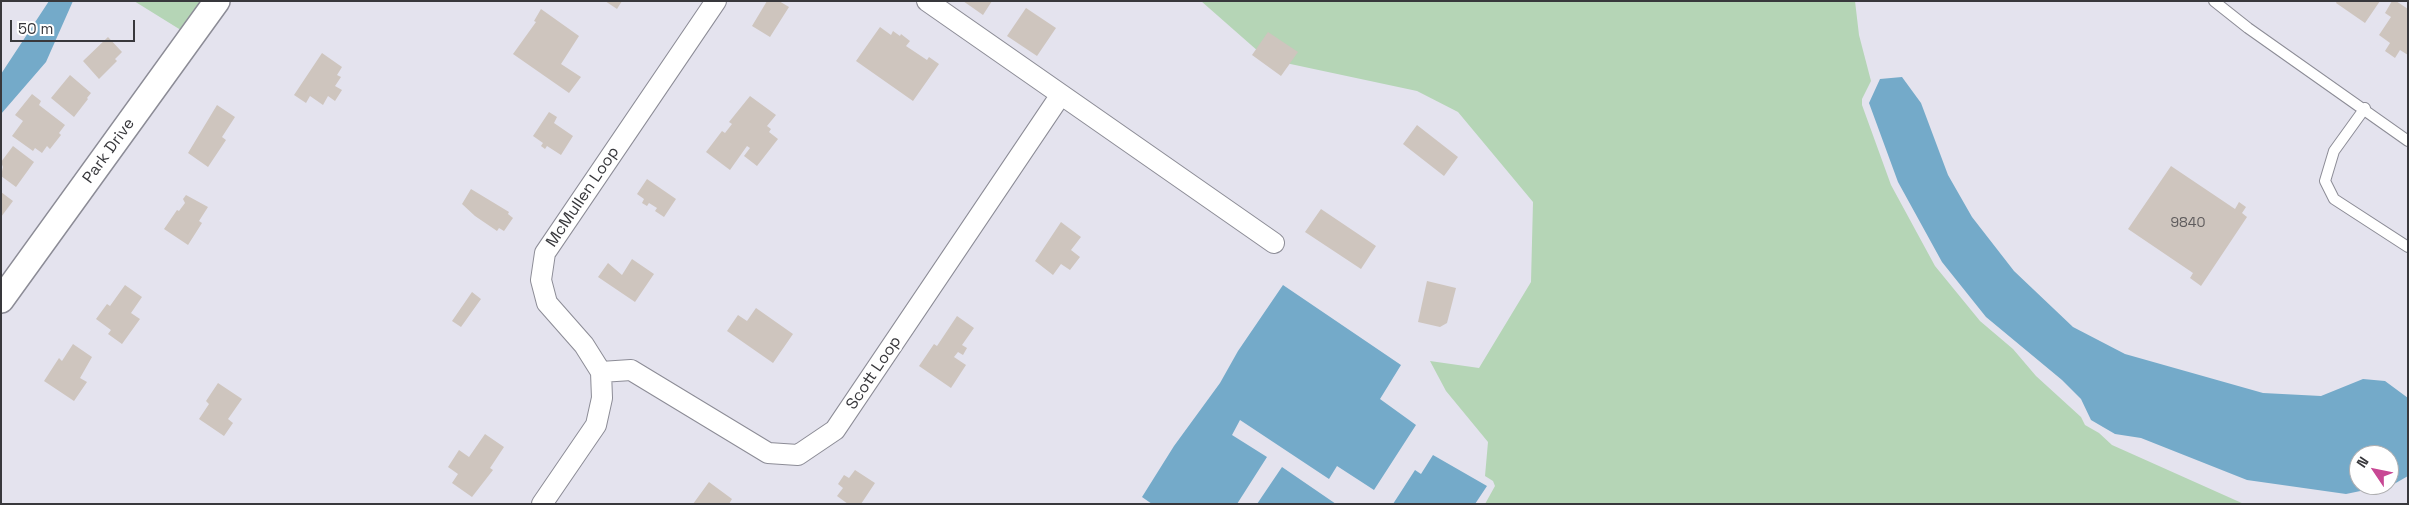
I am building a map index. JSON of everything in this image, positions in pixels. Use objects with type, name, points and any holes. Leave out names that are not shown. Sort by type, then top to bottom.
[{"type":"street","name":"Park Drive","points":[[5,287],[217,1]]},
{"type":"street","name":"McMullen Loop","points":[[542,504],[596,425],[602,398],[601,372],[584,345],[547,303],[541,280],[545,253],[716,1]]},
{"type":"street","points":[[927,1],[1060,96],[1274,243]]},
{"type":"street","name":"Scott Loop","points":[[601,372],[631,370],[768,453],[798,455],[835,430],[1060,96]]},
{"type":"lane","points":[[2214,1],[2248,28],[2365,108],[2408,141]]},
{"type":"lane","points":[[2365,108],[2334,151],[2325,181],[2334,199],[2408,248]]},
{"type":"green space","points":[[134,1],[206,1],[184,32]]},
{"type":"green space","points":[[1201,1],[1855,1],[1859,35],[1871,81],[1862,99],[1862,105],[1891,185],[1935,266],[1980,321],[2013,349],[2036,376],[2081,417],[2085,425],[2099,433],[2112,445],[2244,504],[1485,504],[1495,486],[1493,481],[1485,476],[1488,442],[1446,391],[1430,361],[1479,368],[1531,282],[1533,202],[1458,112],[1417,91],[1267,59]]},
{"type":"water","points":[[49,1],[73,1],[46,62],[1,114],[1,74]]},
{"type":"water","points":[[1902,77],[1921,103],[1948,175],[1972,217],[2014,271],[2073,327],[2125,354],[2263,393],[2321,396],[2363,379],[2385,381],[2408,398],[2408,476],[2399,481],[2399,445],[2349,445],[2349,493],[2247,480],[2141,438],[2115,434],[2091,420],[2081,399],[2062,380],[1986,317],[1942,262],[1898,182],[1869,103],[1880,79]]},
{"type":"water","points":[[1283,285],[1401,365],[1380,399],[1416,425],[1374,490],[1337,466],[1329,479],[1240,420],[1232,435],[1267,457],[1237,504],[1152,504],[1142,497],[1174,446],[1220,383],[1238,351]]},
{"type":"water","points":[[1433,455],[1487,486],[1475,504],[1393,504],[1415,470],[1421,474]]},
{"type":"water","points":[[1282,467],[1336,504],[1257,504]]},
{"type":"building","points":[[605,1],[622,1],[617,9]]},
{"type":"building","points":[[767,1],[779,1],[789,7],[770,37],[752,26]]},
{"type":"building","points":[[963,1],[992,1],[983,15]]},
{"type":"building","points":[[2337,1],[2380,1],[2365,23],[2336,3]]},
{"type":"building","points":[[2392,1],[2396,1],[2408,9],[2408,55],[2400,50],[2395,58],[2385,51],[2390,43],[2379,35],[2391,17],[2385,13]]},
{"type":"building","points":[[1026,8],[1056,28],[1037,56],[1007,36]]},
{"type":"building","points":[[541,9],[579,36],[561,64],[581,77],[569,93],[513,54],[536,22],[534,21]]},
{"type":"building","points":[[880,27],[891,35],[893,31],[900,36],[901,34],[910,41],[906,46],[927,60],[929,57],[939,64],[913,101],[856,61]]},
{"type":"building","points":[[1268,32],[1298,52],[1281,76],[1252,55]]},
{"type":"building","points":[[108,37],[122,52],[115,59],[117,61],[99,79],[83,61]]},
{"type":"building","points":[[322,53],[342,67],[337,75],[341,77],[335,86],[342,90],[335,101],[328,96],[323,105],[310,96],[306,103],[294,95]]},
{"type":"building","points":[[70,75],[91,93],[74,117],[51,98]]},
{"type":"building","points":[[32,94],[41,101],[39,105],[65,125],[59,133],[61,135],[50,149],[47,146],[42,153],[35,148],[33,151],[12,136],[23,121],[15,115]]},
{"type":"building","points":[[750,96],[776,115],[767,126],[771,129],[769,132],[778,139],[757,166],[744,156],[750,148],[747,146],[730,170],[706,152],[722,131],[725,133],[732,124],[729,122]]},
{"type":"building","points":[[217,105],[235,117],[222,137],[226,140],[208,167],[188,153]]},
{"type":"building","points":[[549,112],[557,117],[554,123],[573,136],[561,155],[547,146],[545,149],[541,146],[543,143],[533,136]]},
{"type":"building","points":[[1417,125],[1458,157],[1444,176],[1403,144]]},
{"type":"building","points":[[13,146],[34,162],[16,187],[1,176],[3,167],[1,162]]},
{"type":"building","points":[[2171,166],[2235,209],[2239,202],[2246,207],[2242,213],[2247,217],[2201,286],[2190,278],[2193,273],[2128,229]]},
{"type":"building","points":[[647,179],[676,199],[664,217],[655,211],[657,208],[649,203],[647,206],[642,203],[644,199],[637,194]]},
{"type":"building","points":[[471,189],[509,212],[508,214],[513,218],[504,231],[499,228],[497,231],[475,216],[462,204]]},
{"type":"building","points":[[1,192],[13,201],[1,217]]},
{"type":"building","points":[[186,195],[208,207],[199,221],[202,223],[188,245],[164,229],[177,210],[179,211],[185,203],[183,199]]},
{"type":"building","points":[[1321,209],[1376,246],[1361,269],[1305,232]]},
{"type":"building","points":[[1061,222],[1081,237],[1071,250],[1080,257],[1070,270],[1061,264],[1053,275],[1035,261]]},
{"type":"building","points":[[632,259],[654,274],[635,302],[598,277],[608,263],[622,275]]},
{"type":"building","points":[[1427,281],[1456,288],[1447,323],[1440,327],[1418,322]]},
{"type":"building","points":[[125,285],[142,297],[131,313],[140,319],[122,344],[108,334],[111,330],[96,319],[107,304],[110,306]]},
{"type":"building","points":[[472,292],[481,299],[461,327],[452,321]]},
{"type":"building","points":[[756,308],[793,334],[773,363],[727,331],[738,315],[747,321]]},
{"type":"building","points":[[957,316],[974,328],[962,345],[967,348],[963,355],[958,352],[954,357],[966,365],[951,388],[919,366],[934,344],[937,346]]},
{"type":"building","points":[[73,344],[92,357],[80,378],[87,382],[74,401],[44,381],[59,358],[62,361]]},
{"type":"building","points":[[218,383],[242,399],[228,419],[233,423],[224,436],[199,419],[209,404],[206,401]]},
{"type":"building","points":[[485,434],[504,447],[490,468],[493,470],[472,497],[452,483],[458,474],[448,467],[459,450],[469,457]]},
{"type":"building","points":[[855,470],[875,483],[861,504],[848,504],[837,496],[843,488],[838,484],[844,475],[849,478]]},
{"type":"building","points":[[709,482],[732,499],[729,504],[693,504]]}]
